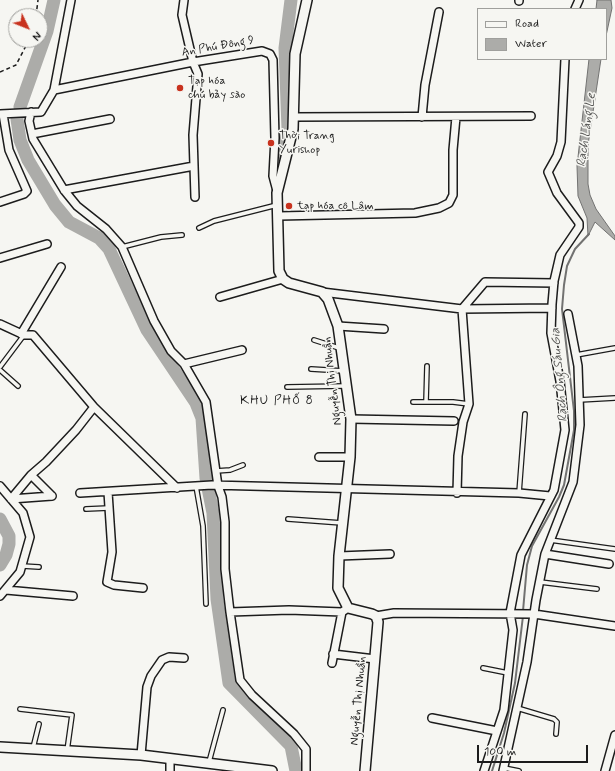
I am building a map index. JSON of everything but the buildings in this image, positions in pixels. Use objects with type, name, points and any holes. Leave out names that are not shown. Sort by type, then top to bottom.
[{"type":"street","points":[[0,202],[24,194],[26,191],[9,150],[1,114],[41,112],[54,90],[71,0]]},
{"type":"street","points":[[184,0],[182,15],[193,62],[198,74],[194,136],[195,197]]},
{"type":"street","points":[[307,0],[295,54],[293,129],[277,193],[279,216],[279,271],[283,279],[289,283],[322,292],[462,309],[552,308]]},
{"type":"street","points":[[422,117],[425,86],[439,12]]},
{"type":"street","name":"An Phú Đông 9","points":[[54,90],[193,62],[262,51],[270,54],[273,60],[275,138],[273,176],[277,193]]},
{"type":"street","points":[[484,771],[504,710],[514,630],[513,613],[520,556],[554,490],[565,430],[560,380],[551,333],[552,308],[554,283],[560,256],[579,227],[579,223],[557,193],[548,174],[561,142],[565,60]]},
{"type":"street","points":[[31,112],[29,121],[33,139],[64,190],[77,206],[106,229],[122,247],[154,321],[171,351],[184,364],[206,402],[216,471],[215,486],[222,497],[225,522],[225,569],[240,680],[252,695],[294,734],[306,749],[306,771]]},
{"type":"street","points":[[293,117],[531,116]]},
{"type":"street","points":[[279,216],[415,213],[439,208],[449,203],[453,196],[453,150],[456,117]]},
{"type":"street","points":[[32,134],[110,119]]},
{"type":"street","points":[[64,190],[194,166]]},
{"type":"street","points":[[0,258],[47,244]]},
{"type":"street","points":[[23,334],[61,267]]},
{"type":"street","points":[[220,297],[283,279]]},
{"type":"street","points":[[457,493],[458,456],[463,422],[469,404],[462,309],[485,282],[554,283]]},
{"type":"street","name":"Nguyễn Thị Nhuần","points":[[322,292],[328,299],[338,326],[340,349],[345,371],[351,419],[350,457],[345,489],[339,556],[338,588],[345,610]]},
{"type":"street","points":[[504,769],[528,662],[532,614],[545,554],[549,540],[573,482],[580,424],[580,400],[578,366],[568,314]]},
{"type":"street","points":[[0,324],[23,334],[32,335],[94,407],[177,488]]},
{"type":"street","points":[[338,326],[384,329]]},
{"type":"street","points":[[184,364],[242,350]]},
{"type":"street","points":[[11,499],[30,475],[46,462],[94,407]]},
{"type":"street","points":[[351,419],[454,422]]},
{"type":"street","points":[[319,457],[350,457]]},
{"type":"street","points":[[11,499],[52,496],[30,475]]},
{"type":"street","points":[[0,486],[23,513],[30,537],[20,572],[0,596]]},
{"type":"street","points":[[80,493],[215,486],[457,493],[519,493],[550,496]]},
{"type":"street","points":[[108,492],[112,552],[107,582],[114,585],[142,588]]},
{"type":"street","points":[[339,556],[390,554]]},
{"type":"street","points":[[545,554],[609,564]]},
{"type":"street","points":[[6,590],[73,596]]},
{"type":"street","points":[[230,612],[345,610],[376,616],[394,613],[513,613],[532,614],[615,626]]},
{"type":"street","points":[[332,664],[333,654],[345,610]]},
{"type":"street","name":"Nguyễn Thị Nhuần","points":[[365,771],[378,622],[376,616]]},
{"type":"street","points":[[333,654],[374,660]]},
{"type":"street","points":[[141,755],[147,687],[151,676],[162,660],[169,656],[184,658]]},
{"type":"street","points":[[432,718],[497,731]]},
{"type":"street","points":[[605,771],[615,735]]},
{"type":"street","points":[[0,747],[141,755],[272,771]]},
{"type":"street","points":[[170,759],[170,771]]},
{"type":"lane","points":[[199,228],[214,220],[278,205]]},
{"type":"lane","points":[[122,247],[161,237],[182,235]]},
{"type":"lane","points":[[18,386],[0,368],[23,334]]},
{"type":"lane","points":[[314,340],[340,349]]},
{"type":"lane","points":[[576,355],[615,348]]},
{"type":"lane","points":[[426,402],[427,366]]},
{"type":"lane","points":[[310,369],[345,371]]},
{"type":"lane","points":[[287,387],[346,386]]},
{"type":"lane","points":[[580,400],[615,398]]},
{"type":"lane","points":[[413,402],[469,404]]},
{"type":"lane","points":[[519,493],[525,414]]},
{"type":"lane","points":[[216,471],[230,470],[243,465]]},
{"type":"lane","points":[[198,486],[202,526],[206,604]]},
{"type":"lane","points":[[86,509],[109,508]]},
{"type":"lane","points":[[288,519],[342,523]]},
{"type":"lane","points":[[549,540],[615,549]]},
{"type":"lane","points":[[22,566],[40,567]]},
{"type":"lane","points":[[540,582],[597,589]]},
{"type":"lane","points":[[483,668],[509,673]]},
{"type":"lane","points":[[517,708],[554,719],[557,722],[556,734]]},
{"type":"lane","points":[[20,709],[72,715],[67,752]]},
{"type":"lane","points":[[209,764],[223,710]]},
{"type":"lane","points":[[33,749],[38,724]]},
{"type":"lane","points":[[504,769],[519,771]]},
{"type":"path","points":[[0,72],[16,65],[25,48]]},
{"type":"water","points":[[597,0],[611,0],[612,8],[607,31],[607,8],[596,8]]},
{"type":"water","name":"Rạch Láng Le","points":[[589,60],[601,60],[588,145],[588,184],[590,195],[596,209],[615,236],[615,240],[595,222],[588,236],[587,218],[578,196],[577,166]]},
{"type":"waterway","points":[[20,107],[47,31],[54,0]]},
{"type":"waterway","points":[[283,154],[288,129],[285,48],[291,0]]},
{"type":"waterway","points":[[17,119],[20,140],[28,160],[55,205],[69,222],[99,238],[109,249],[147,330],[196,403],[202,418],[206,478],[213,513],[217,599],[229,683],[291,746],[296,771]]},
{"type":"waterway","name":"Rạch Ông Sáu Gia","points":[[523,611],[527,565],[532,546],[564,485],[574,430],[574,411],[562,309],[567,266],[575,249],[589,234]]},
{"type":"waterway","points":[[0,519],[9,536],[9,544],[6,555],[0,565]]},
{"type":"waterway","name":"Rạch Ông Sáu Gia","points":[[492,771],[504,733],[515,683],[523,616]]},
{"type":"place","name":"Tạp hóa chú bảy sào","points":[[180,88]]},
{"type":"place","name":"Thời Trang Yurishop","points":[[271,143]]},
{"type":"place","name":"tạp hóa cô Lâm","points":[[289,206]]},
{"type":"district","name":"KHU PHỐ 8","points":[[277,401]]}]
